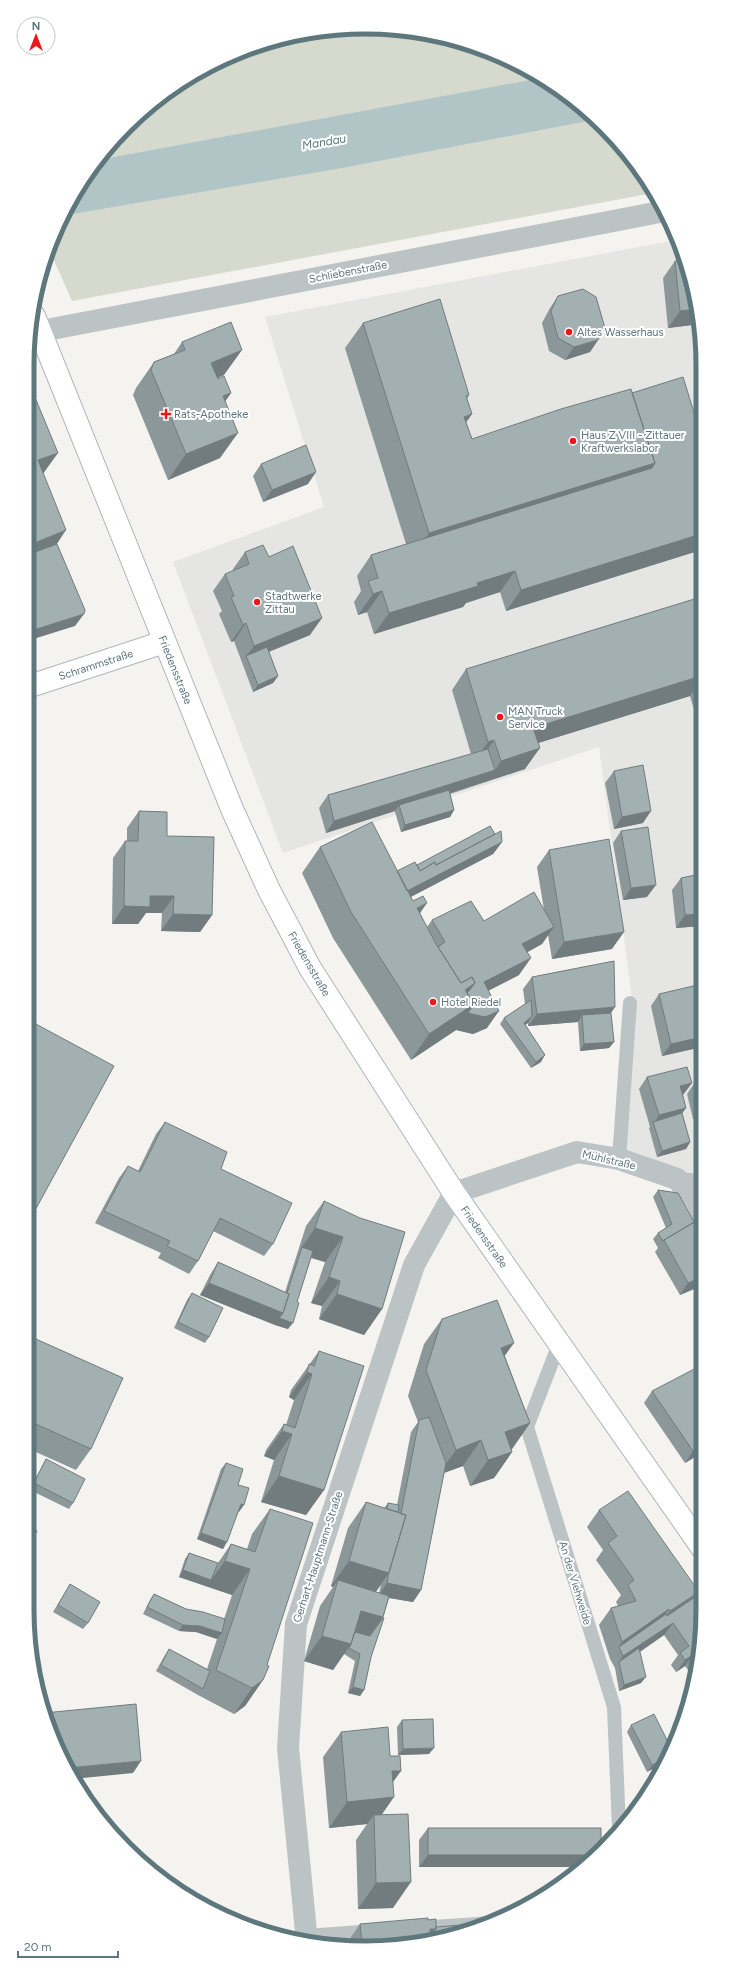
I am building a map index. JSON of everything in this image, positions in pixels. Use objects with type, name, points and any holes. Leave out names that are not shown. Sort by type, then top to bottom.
[{"type":"main road","name":"Friedensstraße","points":[[36,330],[235,816],[269,890],[310,968],[454,1193],[696,1539]]},
{"type":"main road","name":"Schrammstraße","points":[[34,685],[164,642]]},
{"type":"street","name":"Schliebenstraße","points":[[37,327],[658,212]]},
{"type":"street","name":"Mühlstraße","points":[[454,1193],[577,1152],[619,1159],[677,1179]]},
{"type":"street","points":[[677,1179],[696,1201]]},
{"type":"street","name":"Gerhart-Hauptmann-Straße","points":[[306,1936],[288,1748],[296,1624],[414,1265],[454,1193]]},
{"type":"lane","points":[[619,1159],[630,1003]]},
{"type":"lane","points":[[677,1179],[696,1181]]},
{"type":"lane","name":"An der Viehweide","points":[[559,1344],[527,1427],[614,1707],[619,1823]]},
{"type":"lane","points":[[407,1929],[466,1925]]},
{"type":"lane","points":[[319,1938],[391,1930]]},
{"type":"shaded area","points":[[365,34],[430,40],[451,45],[492,59],[532,79],[106,158],[131,131],[163,102],[200,78],[238,59],[279,45],[300,40]]},
{"type":"shaded area","points":[[588,121],[628,163],[648,194],[72,301],[53,257],[59,238],[70,215],[343,168]]},
{"type":"shaded area","points":[[672,241],[685,279],[690,300],[696,365],[696,1200],[623,1153],[632,998],[599,747],[283,853],[173,562],[324,507],[265,317]]},
{"type":"water","name":"Mandau","points":[[532,79],[567,102],[588,121],[343,168],[70,215],[78,199],[106,158]]},
{"type":"building","points":[[679,260],[685,279],[691,310],[680,311],[675,261]]},
{"type":"building","name":"Altes Wasserhaus","points":[[583,289],[596,297],[605,328],[598,340],[574,347],[558,338],[551,311],[558,296]]},
{"type":"building","name":"Haus Z VIII - Zittauer Kraftwerkslabor","points":[[440,299],[469,395],[466,396],[472,414],[464,417],[472,439],[561,409],[631,389],[655,463],[429,533],[363,323]]},
{"type":"building","points":[[231,322],[242,350],[211,363],[218,379],[224,376],[231,393],[223,396],[238,433],[186,454],[151,370],[154,362],[185,350],[182,342]]},
{"type":"building","points":[[683,377],[696,419],[696,536],[521,590],[515,571],[477,583],[478,586],[389,613],[382,591],[373,594],[368,581],[378,578],[371,555],[652,468],[655,463],[632,393]]},
{"type":"building","points":[[34,395],[58,453],[38,460],[66,530],[34,543]]},
{"type":"building","points":[[306,445],[316,472],[272,490],[261,464]]},
{"type":"building","points":[[57,544],[85,610],[84,614],[34,630],[34,552]]},
{"type":"building","name":"Stadtwerke Zittau","points":[[263,545],[269,557],[293,546],[322,618],[254,646],[246,623],[243,625],[231,597],[234,596],[225,574],[249,564],[245,552]]},
{"type":"building","points":[[696,599],[696,678],[533,728],[540,748],[501,761],[494,740],[488,742],[466,669]]},
{"type":"building","points":[[267,647],[278,676],[258,685],[246,656]]},
{"type":"building","points":[[488,749],[495,770],[334,821],[328,795]]},
{"type":"building","points":[[643,765],[651,811],[622,817],[614,771]]},
{"type":"building","points":[[449,790],[454,810],[405,825],[399,805]]},
{"type":"building","points":[[139,811],[167,812],[167,836],[214,837],[212,915],[173,914],[174,896],[150,896],[150,907],[124,906],[125,841],[138,841]]},
{"type":"building","points":[[372,822],[413,901],[423,896],[427,903],[417,908],[436,944],[461,983],[472,977],[475,983],[465,990],[474,1004],[429,1034],[351,912],[320,847]]},
{"type":"building","points":[[490,826],[495,834],[436,865],[435,862],[420,871],[417,865]]},
{"type":"building","points":[[648,827],[656,885],[631,888],[621,831]]},
{"type":"building","points":[[501,831],[502,842],[407,891],[397,871],[415,862],[420,871],[435,862],[436,865]]},
{"type":"building","points":[[609,839],[624,932],[564,942],[549,850]]},
{"type":"building","points":[[696,875],[696,914],[685,915],[681,878]]},
{"type":"building","points":[[534,892],[554,927],[522,944],[531,958],[484,982],[499,1011],[485,1017],[468,1013],[474,1004],[467,993],[475,983],[472,977],[461,983],[438,947],[445,942],[432,920],[471,901],[484,921]]},
{"type":"building","points":[[614,961],[615,1007],[537,1014],[532,977]]},
{"type":"building","points":[[696,985],[696,1038],[671,1044],[659,994]]},
{"type":"building","points":[[531,1000],[532,1016],[524,1023],[545,1055],[536,1062],[504,1018]]},
{"type":"building","points":[[611,1013],[614,1042],[584,1044],[582,1015]]},
{"type":"building","points":[[34,1023],[114,1066],[34,1212]]},
{"type":"building","points":[[687,1067],[692,1083],[680,1086],[686,1108],[659,1115],[647,1077]]},
{"type":"building","points":[[682,1113],[690,1142],[662,1151],[653,1122]]},
{"type":"building","points":[[165,1122],[227,1152],[221,1169],[292,1203],[273,1244],[220,1218],[198,1261],[167,1246],[170,1241],[104,1211],[128,1166],[140,1172]]},
{"type":"building","points":[[658,1190],[678,1193],[694,1222],[663,1241],[658,1233],[672,1224]]},
{"type":"building","points":[[324,1201],[360,1218],[405,1232],[382,1309],[337,1294],[340,1281],[329,1277],[343,1237],[315,1228]]},
{"type":"building","points":[[696,1221],[696,1280],[688,1283],[664,1240]]},
{"type":"building","points":[[302,1247],[313,1251],[297,1302],[299,1303],[293,1323],[279,1318],[283,1313],[289,1294],[287,1293]]},
{"type":"building","points":[[218,1262],[289,1294],[283,1313],[209,1283]]},
{"type":"building","points":[[192,1293],[223,1308],[209,1337],[178,1322]]},
{"type":"building","points":[[497,1300],[514,1343],[501,1348],[530,1423],[505,1432],[512,1452],[488,1460],[481,1440],[456,1450],[426,1370],[442,1319]]},
{"type":"building","points":[[34,1338],[123,1378],[91,1449],[34,1423]]},
{"type":"building","points":[[319,1351],[364,1366],[324,1490],[279,1476],[292,1434],[282,1431],[284,1424],[295,1428],[312,1374],[307,1372],[309,1364],[314,1366]]},
{"type":"building","points":[[696,1368],[696,1449],[693,1451],[652,1391]]},
{"type":"building","points":[[429,1417],[446,1463],[421,1590],[387,1583],[406,1515],[401,1514],[419,1420]]},
{"type":"building","points":[[46,1459],[85,1479],[73,1503],[34,1483]]},
{"type":"building","points":[[226,1463],[243,1469],[238,1485],[249,1488],[244,1505],[241,1504],[227,1542],[201,1533]]},
{"type":"building","points":[[628,1491],[696,1588],[696,1594],[670,1611],[669,1609],[622,1642],[611,1608],[636,1601],[628,1585],[634,1580],[608,1543],[617,1536],[599,1510]]},
{"type":"building","points":[[366,1502],[406,1515],[389,1573],[349,1561]]},
{"type":"building","points":[[388,1503],[399,1505],[398,1512],[387,1509]]},
{"type":"building","points":[[270,1509],[313,1523],[267,1665],[269,1666],[263,1680],[252,1688],[216,1670],[250,1569],[225,1561],[231,1544],[255,1552]]},
{"type":"building","points":[[34,1529],[37,1531],[34,1536]]},
{"type":"building","points":[[189,1553],[218,1563],[211,1580],[183,1570]]},
{"type":"building","points":[[338,1580],[389,1596],[383,1617],[361,1611],[351,1644],[322,1636]]},
{"type":"building","points":[[70,1584],[100,1602],[88,1623],[58,1605]]},
{"type":"building","points":[[154,1594],[186,1609],[203,1612],[225,1619],[222,1633],[200,1626],[183,1625],[147,1607]]},
{"type":"building","points":[[695,1597],[696,1598],[693,1655],[685,1660],[680,1653],[689,1646],[673,1623],[623,1656],[619,1647],[666,1614],[667,1616]]},
{"type":"building","points":[[383,1618],[371,1657],[364,1690],[353,1687],[360,1654],[349,1648],[355,1632],[370,1636]]},
{"type":"building","points":[[639,1648],[646,1677],[624,1685],[619,1662]]},
{"type":"building","points":[[169,1649],[210,1671],[203,1689],[161,1665]]},
{"type":"building","points":[[136,1704],[141,1761],[74,1767],[59,1737],[51,1712]]},
{"type":"building","points":[[654,1714],[668,1743],[659,1761],[652,1765],[631,1725]]},
{"type":"building","points":[[433,1719],[434,1748],[403,1749],[402,1720]]},
{"type":"building","points":[[388,1727],[390,1756],[400,1756],[401,1771],[392,1771],[394,1797],[347,1802],[341,1732]]},
{"type":"building","points":[[408,1814],[411,1882],[376,1883],[374,1815]]},
{"type":"building","points":[[428,1828],[601,1828],[601,1842],[587,1855],[428,1855]]},
{"type":"building","points":[[428,1918],[428,1920],[436,1919],[436,1929],[430,1929],[430,1935],[387,1940],[362,1941],[360,1924]]},
{"type":"building","points":[[461,1925],[461,1926],[451,1930],[433,1934],[436,1927]]},
{"type":"place","name":"Altes Wasserhaus","points":[[569,332]]},
{"type":"place","name":"Rats-Apotheke","points":[[166,414]]},
{"type":"place","name":"Haus Z VIII - Zittauer Kraftwerkslabor","points":[[573,441]]},
{"type":"place","name":"Stadtwerke Zittau","points":[[257,602]]},
{"type":"place","name":"MAN Truck Service","points":[[500,717]]},
{"type":"place","name":"Hotel Riedel","points":[[433,1002]]}]
